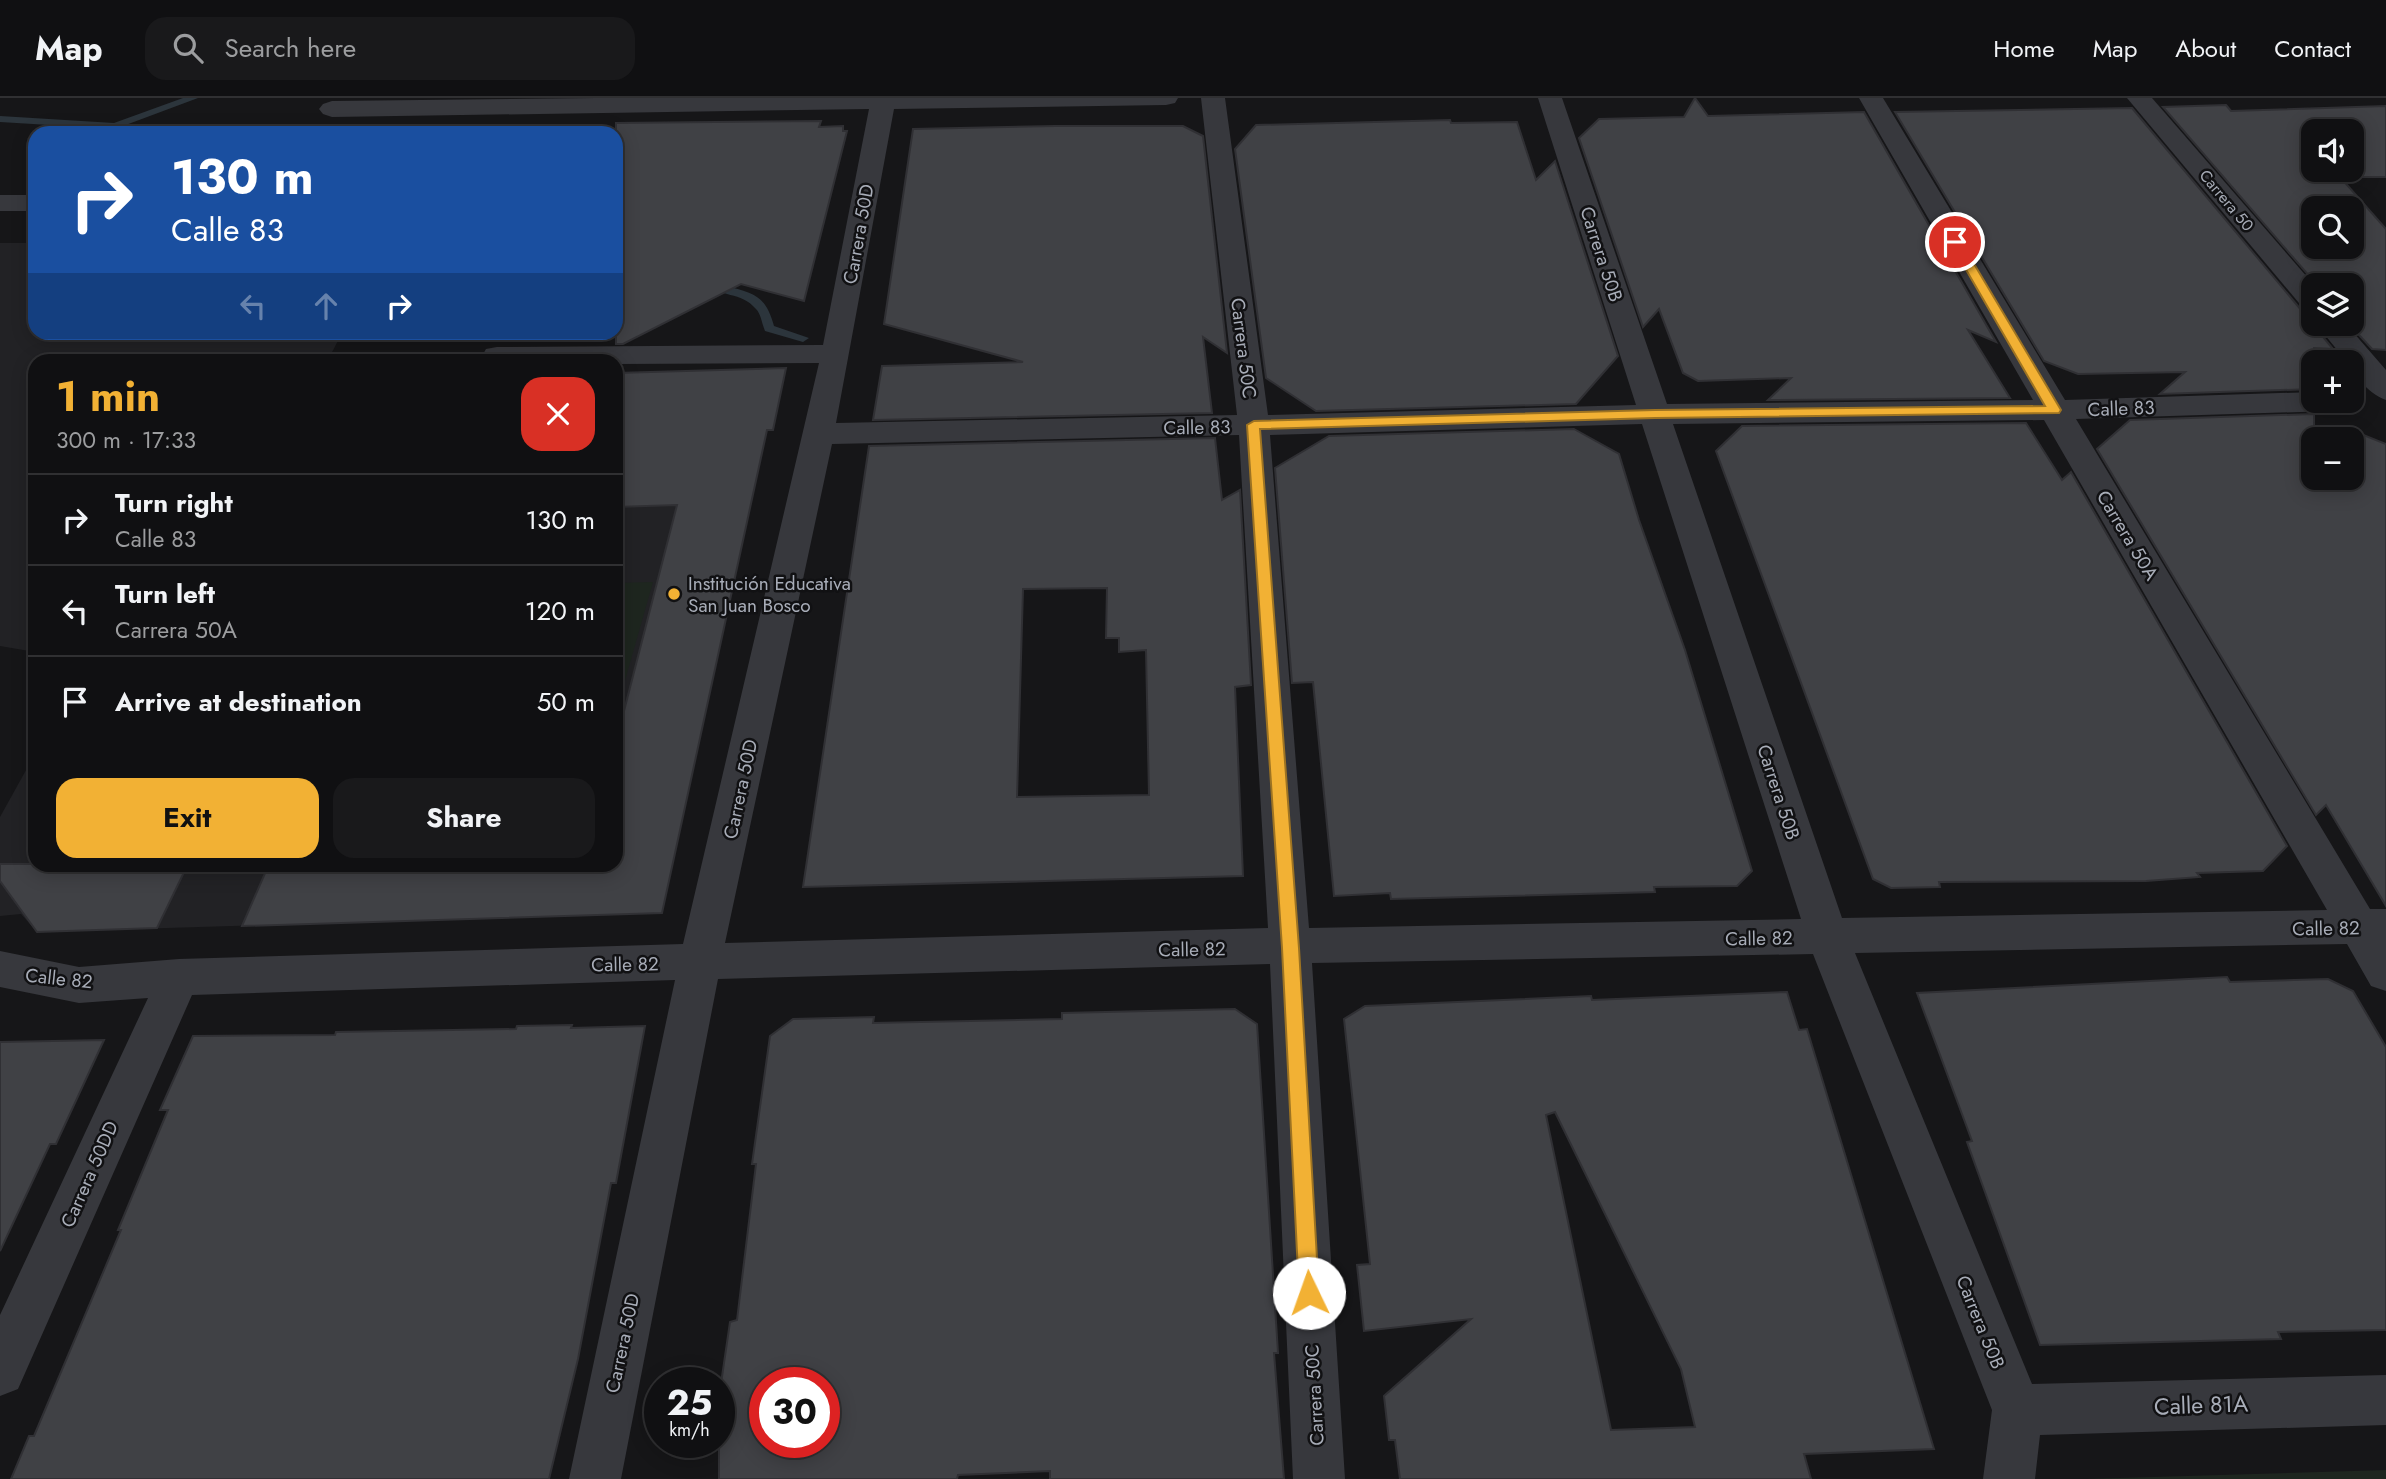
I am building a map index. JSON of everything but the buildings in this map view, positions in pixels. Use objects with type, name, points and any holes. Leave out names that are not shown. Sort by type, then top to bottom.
[{"type":"street","points":[[331,111],[607,102],[1166,98]]},
{"type":"street","name":"Carrera 50C","points":[[1213,98],[1254,425],[1290,948],[1319,1479]]},
{"type":"street","name":"Carrera 50B","points":[[1550,98],[1827,936],[2017,1410],[2009,1479]]},
{"type":"street","name":"Carrera 50A","points":[[1871,98],[2054,410],[2373,927],[2386,973]]},
{"type":"street","name":"Carrera 50","points":[[2139,98],[2301,288]]},
{"type":"street","name":"Carrera 50D","points":[[595,1479],[700,962],[836,354],[883,100]]},
{"type":"street","points":[[596,126],[607,102]]},
{"type":"street","points":[[0,203],[28,203]]},
{"type":"street","points":[[2340,336],[2386,390]]},
{"type":"street","points":[[500,350],[836,354]]},
{"type":"street","points":[[2364,400],[2386,399]]},
{"type":"street","name":"Calle 83","points":[[818,434],[1655,414],[2054,410],[2301,402]]},
{"type":"street","name":"Calle 82","points":[[0,969],[79,985],[179,977],[1162,948],[1290,948],[2373,927]]},
{"type":"street","name":"Carrera 50DD","points":[[0,1371],[179,977]]},
{"type":"street","name":"Calle 81A","points":[[2017,1410],[2386,1400]]},
{"type":"shaded area","points":[[0,243],[28,243],[28,340],[338,340],[331,354],[28,354],[28,651],[0,646]]},
{"type":"shaded area","name":"Institución Educativa San Juan Bosco","points":[[767,430],[662,913],[37,932],[21,914],[0,916],[0,817],[28,767],[28,872],[623,872],[623,434]]},
{"type":"shaded area","points":[[653,582],[623,687],[623,583]]},
{"type":"shaded area","points":[[2386,1470],[2386,1479],[2085,1479]]},
{"type":"waterway","points":[[0,119],[115,126],[193,98]]},
{"type":"waterway","points":[[711,283],[720,289],[742,292],[764,309],[769,328],[803,338]]},
{"type":"place","name":"Institución Educativa San Juan Bosco","points":[[674,594]]},
{"type":"route","points":[[1309,1293],[1290,948],[1254,425],[1655,414],[2054,410],[1955,242]]}]
